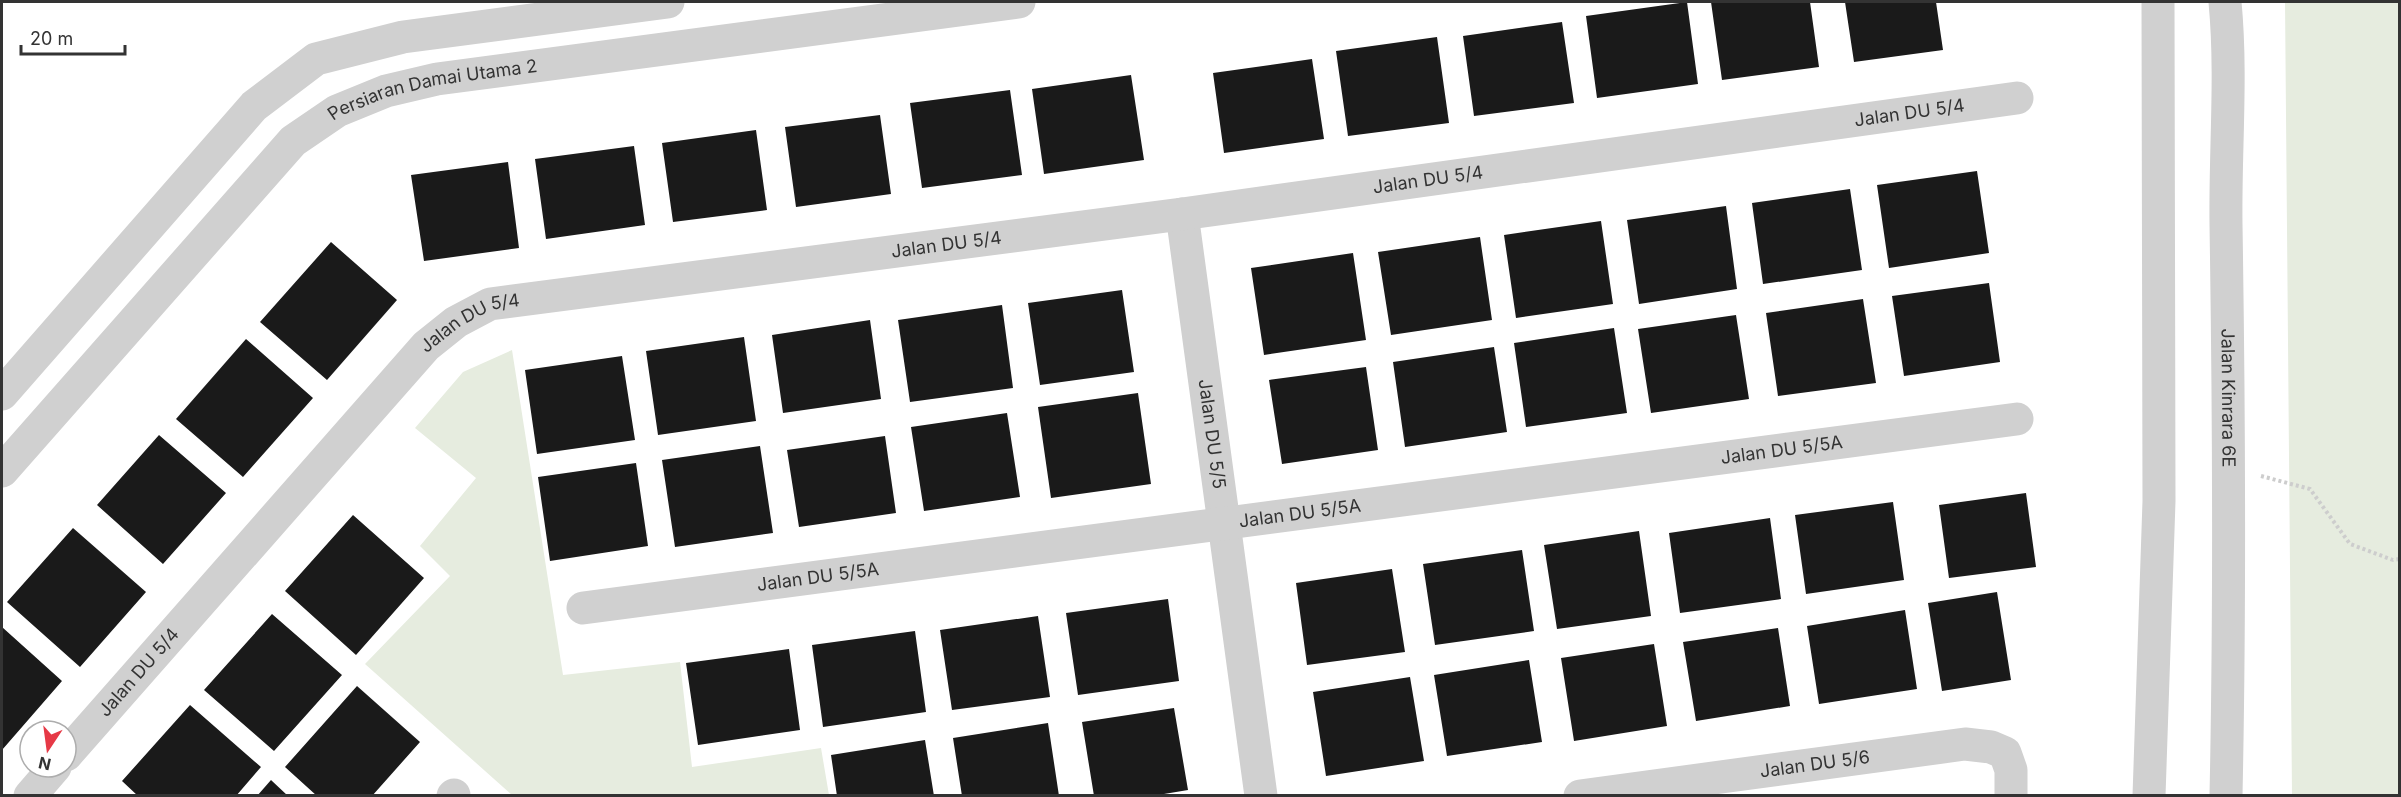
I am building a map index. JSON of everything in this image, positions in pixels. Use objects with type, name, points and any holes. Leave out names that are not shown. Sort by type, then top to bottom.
[{"type":"street","points":[[2,394],[254,106],[316,58],[403,37],[668,2]]},
{"type":"street","name":"Persiaran Damai Utama 2","points":[[2,471],[292,141],[337,111],[386,91],[437,79],[802,16],[1019,2]]},
{"type":"street","points":[[2149,795],[2159,501],[2158,2]]},
{"type":"street","name":"Jalan Kinrara 6E","points":[[2225,2],[2229,45],[2226,192],[2230,467],[2226,795]]},
{"type":"street","name":"Jalan DU 5/4","points":[[78,741],[426,346],[456,322],[490,304],[1182,214],[2017,98]]},
{"type":"street","name":"Jalan DU 5/5","points":[[1182,214],[1261,795]]},
{"type":"street","name":"Jalan DU 5/5A","points":[[583,608],[2017,419]]},
{"type":"street","name":"Jalan DU 5/6","points":[[1580,795],[1965,744],[1991,747],[2005,753],[2011,770],[2011,795]]},
{"type":"street","points":[[30,795],[45,779]]},
{"type":"path","points":[[2230,467],[2310,489],[2350,544],[2393,560],[2400,559]]},
{"type":"shaded area","points":[[2285,2],[2399,2],[2399,795],[2292,795]]},
{"type":"shaded area","points":[[512,350],[563,675],[680,662],[692,767],[821,748],[829,795],[512,795],[365,664],[450,576],[420,546],[476,478],[415,428],[463,372]]},
{"type":"building","points":[[1687,2],[1698,84],[1597,98],[1586,16]]},
{"type":"building","points":[[1711,2],[1810,2],[1819,67],[1722,80]]},
{"type":"building","points":[[1845,2],[1936,2],[1943,50],[1854,62]]},
{"type":"building","points":[[1562,22],[1574,103],[1474,116],[1463,36]]},
{"type":"building","points":[[1437,37],[1449,123],[1348,136],[1336,51]]},
{"type":"building","points":[[1312,59],[1324,139],[1224,153],[1213,73]]},
{"type":"building","points":[[1131,75],[1144,160],[1044,174],[1032,89]]},
{"type":"building","points":[[1010,90],[1022,175],[922,188],[910,103]]},
{"type":"building","points":[[880,115],[891,194],[796,207],[785,127]]},
{"type":"building","points":[[756,130],[767,210],[673,222],[662,143]]},
{"type":"building","points":[[634,146],[645,225],[546,239],[535,159]]},
{"type":"building","points":[[508,162],[519,248],[424,261],[411,175]]},
{"type":"building","points":[[1977,171],[1989,253],[1889,268],[1877,185]]},
{"type":"building","points":[[1850,189],[1862,270],[1763,284],[1752,203]]},
{"type":"building","points":[[1726,206],[1737,289],[1639,304],[1627,220]]},
{"type":"building","points":[[1601,221],[1613,304],[1516,318],[1504,235]]},
{"type":"building","points":[[1480,237],[1492,320],[1391,335],[1378,252]]},
{"type":"building","points":[[331,242],[397,300],[327,380],[260,322]]},
{"type":"building","points":[[1353,253],[1366,340],[1264,355],[1251,268]]},
{"type":"building","points":[[1989,283],[2000,362],[1904,376],[1892,296]]},
{"type":"building","points":[[1122,290],[1134,372],[1040,385],[1028,303]]},
{"type":"building","points":[[1863,299],[1876,383],[1778,396],[1766,313]]},
{"type":"building","points":[[1002,305],[1013,388],[910,402],[898,320]]},
{"type":"building","points":[[1736,315],[1749,399],[1651,413],[1638,329]]},
{"type":"building","points":[[870,320],[881,399],[783,413],[772,335]]},
{"type":"building","points":[[1614,328],[1627,413],[1526,427],[1514,343]]},
{"type":"building","points":[[744,337],[756,421],[658,435],[646,351]]},
{"type":"building","points":[[246,339],[313,398],[243,477],[176,419]]},
{"type":"building","points":[[1494,347],[1507,432],[1405,447],[1393,362]]},
{"type":"building","points":[[622,356],[635,440],[537,454],[525,370]]},
{"type":"building","points":[[1366,367],[1378,450],[1282,464],[1269,380]]},
{"type":"building","points":[[1138,393],[1151,484],[1051,498],[1038,407]]},
{"type":"building","points":[[1007,413],[1020,497],[924,511],[911,427]]},
{"type":"building","points":[[159,435],[226,493],[163,564],[97,505]]},
{"type":"building","points":[[885,436],[896,513],[799,527],[787,450]]},
{"type":"building","points":[[760,446],[773,533],[675,547],[662,460]]},
{"type":"building","points":[[636,463],[648,546],[550,561],[538,477]]},
{"type":"building","points":[[2026,493],[2036,567],[1949,578],[1939,505]]},
{"type":"building","points":[[1893,502],[1904,580],[1806,594],[1795,515]]},
{"type":"building","points":[[353,515],[424,578],[356,655],[285,591]]},
{"type":"building","points":[[1770,518],[1781,599],[1680,613],[1669,533]]},
{"type":"building","points":[[73,528],[146,592],[80,667],[7,602]]},
{"type":"building","points":[[1639,531],[1651,616],[1557,629],[1544,545]]},
{"type":"building","points":[[1522,550],[1534,631],[1435,645],[1423,564]]},
{"type":"building","points":[[1392,569],[1405,652],[1307,665],[1296,583]]},
{"type":"building","points":[[1997,592],[2011,680],[1942,691],[1928,603]]},
{"type":"building","points":[[1168,599],[1179,681],[1078,695],[1066,613]]},
{"type":"building","points":[[1905,610],[1917,689],[1819,704],[1807,626]]},
{"type":"building","points":[[272,614],[342,675],[274,751],[204,690]]},
{"type":"building","points":[[1038,616],[1050,697],[952,710],[940,630]]},
{"type":"building","points":[[2,627],[62,681],[29,719],[18,719],[18,732],[2,750]]},
{"type":"building","points":[[1778,628],[1790,706],[1696,721],[1683,642]]},
{"type":"building","points":[[915,631],[926,712],[823,727],[812,645]]},
{"type":"building","points":[[1654,644],[1667,726],[1574,741],[1561,658]]},
{"type":"building","points":[[789,649],[800,730],[698,745],[686,663]]},
{"type":"building","points":[[1529,660],[1542,742],[1447,756],[1434,675]]},
{"type":"building","points":[[1410,677],[1424,761],[1326,776],[1313,692]]},
{"type":"building","points":[[357,686],[420,742],[372,796],[317,796],[285,767]]},
{"type":"building","points":[[190,705],[261,767],[236,796],[138,796],[122,781]]},
{"type":"building","points":[[1174,708],[1188,790],[1152,796],[1094,796],[1082,722]]},
{"type":"building","points":[[1048,723],[1059,796],[962,796],[953,738]]},
{"type":"building","points":[[925,740],[934,796],[837,796],[831,755]]},
{"type":"building","points":[[271,780],[288,796],[257,796]]}]
